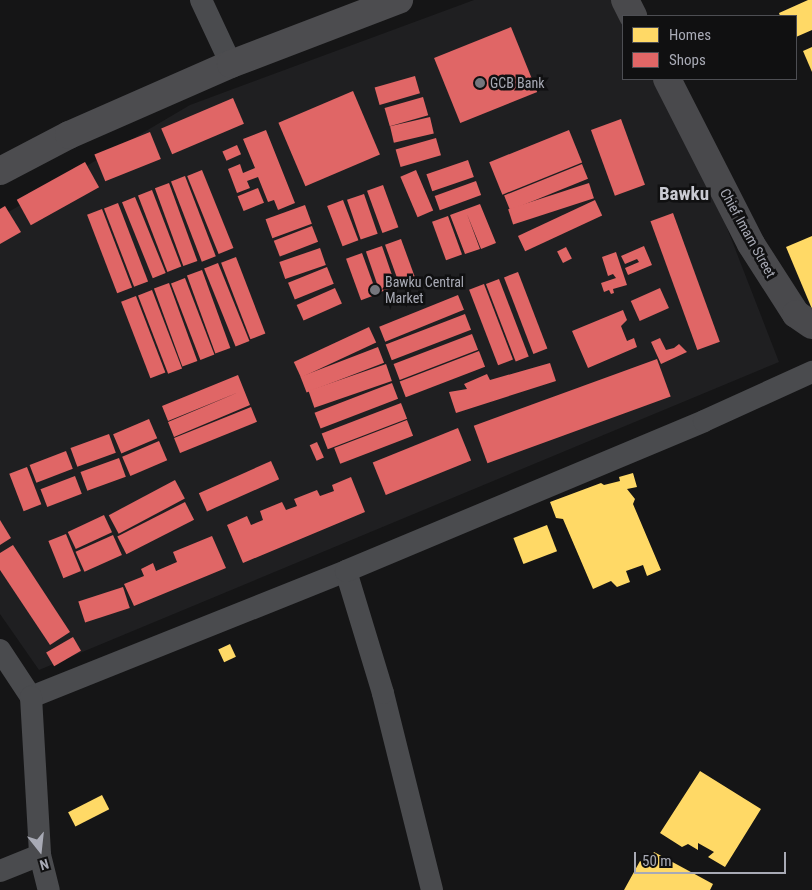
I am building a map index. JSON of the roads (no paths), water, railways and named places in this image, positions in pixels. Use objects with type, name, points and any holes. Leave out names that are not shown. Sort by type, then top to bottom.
[{"type":"highway","points":[[0,171],[69,135],[231,64],[399,0]]},
{"type":"street","points":[[201,0],[231,64]]},
{"type":"street","points":[[625,0],[632,15]]},
{"type":"street","name":"Chief Imam Street","points":[[667,80],[751,244],[796,314],[812,325]]},
{"type":"street","points":[[31,697],[346,571],[704,421],[812,372]]},
{"type":"street","points":[[346,571],[383,693],[432,890]]},
{"type":"street","points":[[0,650],[31,697],[40,856],[48,890]]},
{"type":"street","points":[[0,871],[40,856]]},
{"type":"place","name":"GCB Bank","points":[[480,83]]},
{"type":"place","name":"Bawku Central Market","points":[[375,290]]},
{"type":"district","name":"Bawku","points":[[684,194]]}]
